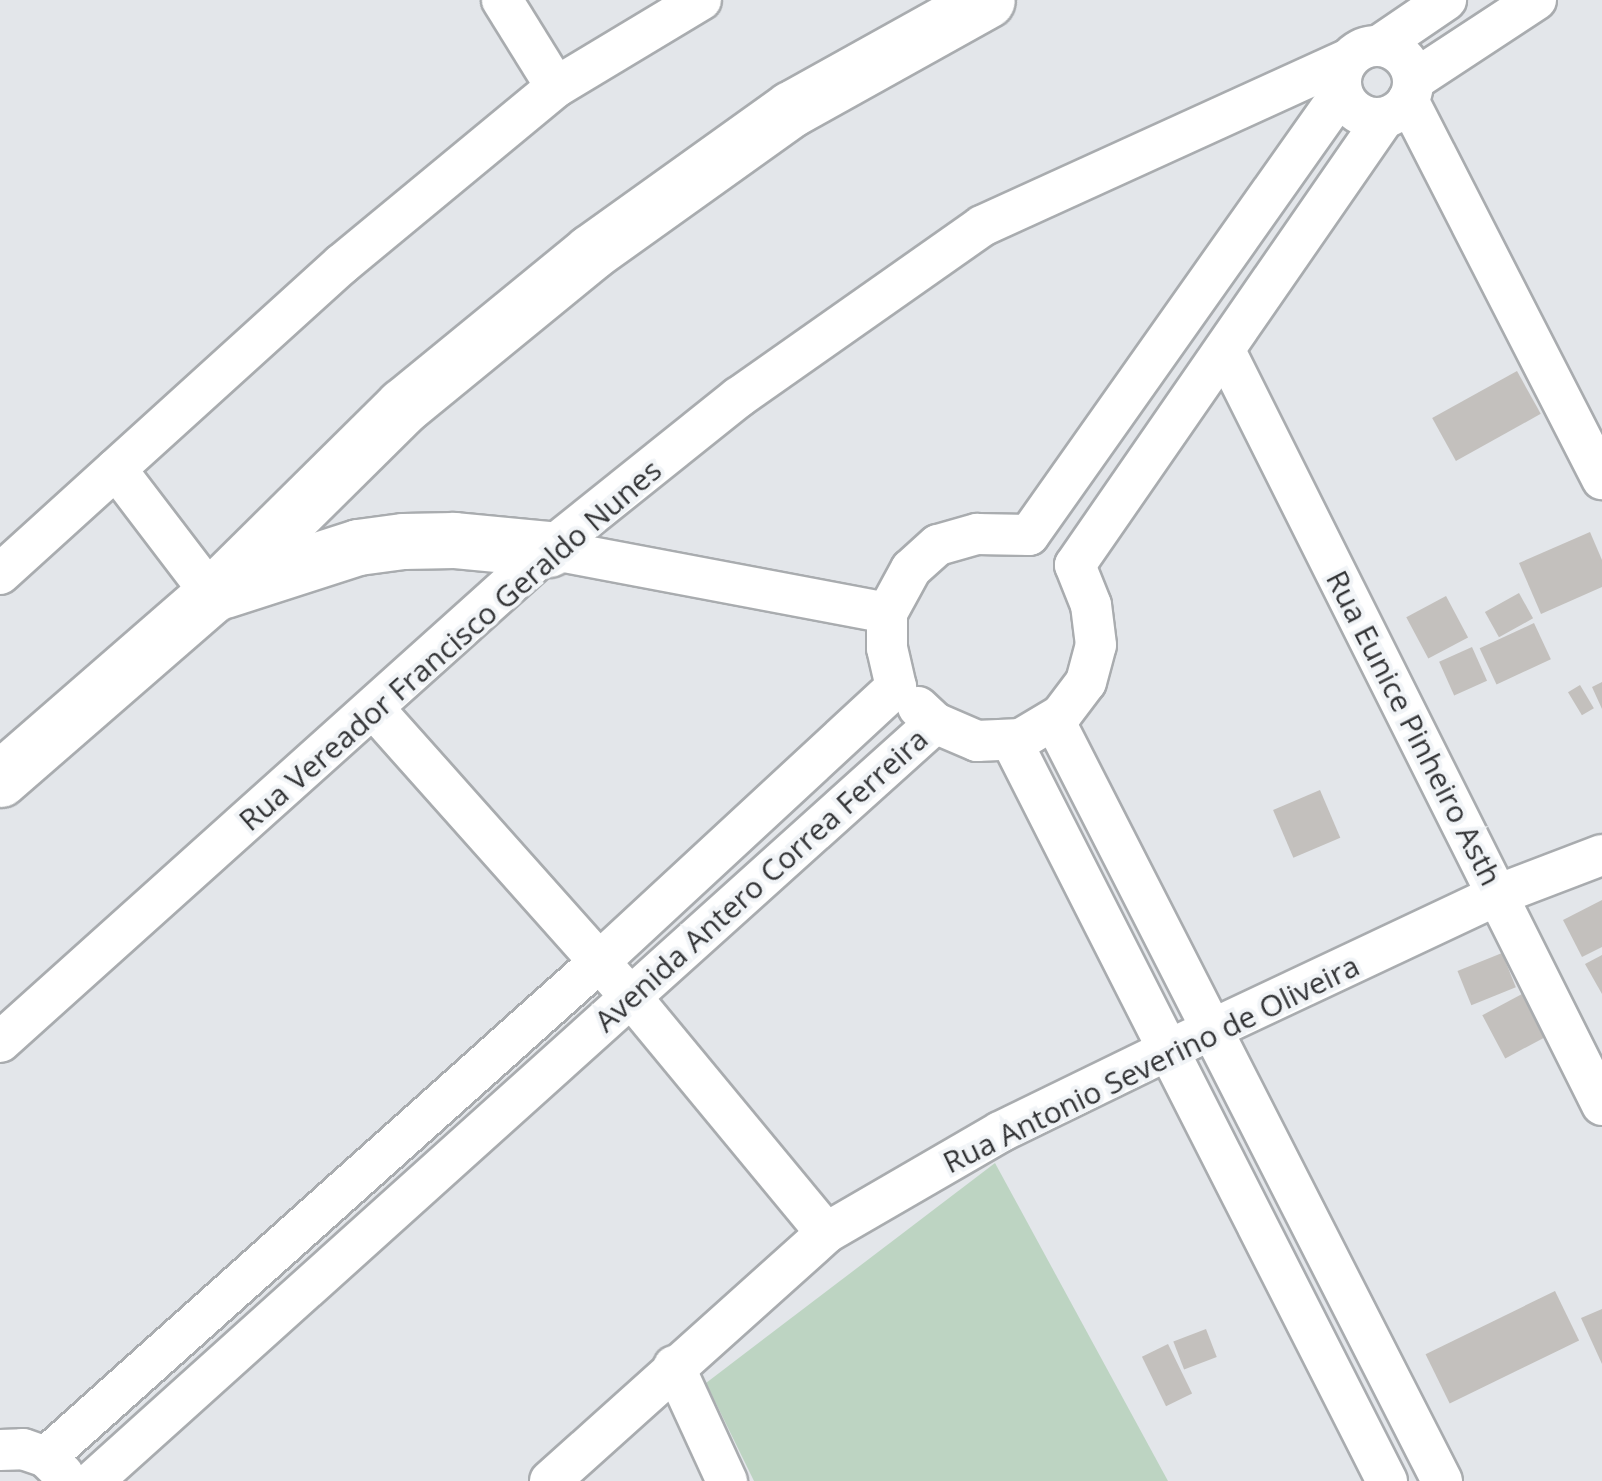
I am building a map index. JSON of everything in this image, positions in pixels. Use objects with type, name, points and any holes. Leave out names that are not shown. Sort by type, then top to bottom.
[{"type":"highway","points":[[0,779],[212,595],[403,406],[591,252],[791,109],[987,0]]},
{"type":"highway","points":[[212,595],[358,547],[454,540],[549,550]]},
{"type":"street","points":[[502,0],[556,87]]},
{"type":"street","points":[[0,573],[342,264],[556,87],[700,0]]},
{"type":"street","points":[[1029,535],[1357,65],[1446,0]]},
{"type":"street","points":[[1357,65],[1351,108],[1366,117],[1402,99],[1536,0]]},
{"type":"street","points":[[549,550],[887,612],[911,569],[938,545],[976,534],[1029,535],[1075,565],[1402,99],[1409,63],[1397,50],[1357,65]]},
{"type":"street","name":"Rua Vereador Francisco Geraldo Nunes","points":[[0,1042],[375,710],[549,550],[738,397],[982,226],[1357,65]]},
{"type":"street","points":[[1402,99],[1602,479]]},
{"type":"street","name":"Rua Eunice Pinheiro Asth","points":[[1225,352],[1602,1106]]},
{"type":"street","points":[[116,469],[212,595]]},
{"type":"street","name":"Avenida Antero Correa Ferreira","points":[[93,1481],[935,723],[976,742],[1021,739],[1054,720],[1086,682],[1096,645],[1092,606],[1075,565]]},
{"type":"street","name":"Avenida Antero Correa Ferreira","points":[[57,1469],[896,688],[887,648],[887,612]]},
{"type":"street","points":[[896,688],[935,723]]},
{"type":"street","points":[[375,710],[631,997],[826,1233]]},
{"type":"street","points":[[1054,720],[1442,1481]]},
{"type":"street","points":[[1011,740],[1387,1481]]},
{"type":"street","name":"Rua Antonio Severino de Oliveira","points":[[550,1481],[826,1233],[1000,1132],[1166,1051],[1497,895],[1602,855]]},
{"type":"street","points":[[674,1366],[727,1481]]},
{"type":"street","points":[[0,1450],[23,1449],[57,1469]]},
{"type":"green space","points":[[995,1163],[1168,1481],[754,1481],[706,1383]]},
{"type":"building","points":[[1517,371],[1541,414],[1456,461],[1432,418]]},
{"type":"building","points":[[1590,532],[1602,560],[1602,587],[1541,614],[1519,563]]},
{"type":"building","points":[[1519,593],[1533,618],[1499,637],[1485,612]]},
{"type":"building","points":[[1446,596],[1468,637],[1428,659],[1406,617]]},
{"type":"building","points":[[1534,623],[1551,659],[1497,685],[1480,648]]},
{"type":"building","points":[[1472,647],[1487,681],[1454,695],[1439,662]]},
{"type":"building","points":[[1602,682],[1602,709],[1592,687]]},
{"type":"building","points":[[1580,685],[1594,708],[1582,715],[1568,692]]},
{"type":"building","points":[[1320,790],[1340,838],[1293,858],[1273,810]]},
{"type":"building","points":[[1602,900],[1602,947],[1582,957],[1563,920]]},
{"type":"building","points":[[1502,953],[1516,987],[1471,1005],[1457,971]]},
{"type":"building","points":[[1602,955],[1602,994],[1585,964]]},
{"type":"building","points":[[1522,994],[1545,1037],[1505,1058],[1482,1015]]},
{"type":"building","points":[[1555,1291],[1579,1340],[1450,1404],[1426,1354]]},
{"type":"building","points":[[1602,1309],[1602,1364],[1581,1318]]},
{"type":"building","points":[[1206,1329],[1217,1357],[1184,1370],[1173,1342]]},
{"type":"building","points":[[1168,1344],[1192,1393],[1166,1406],[1142,1357]]}]
